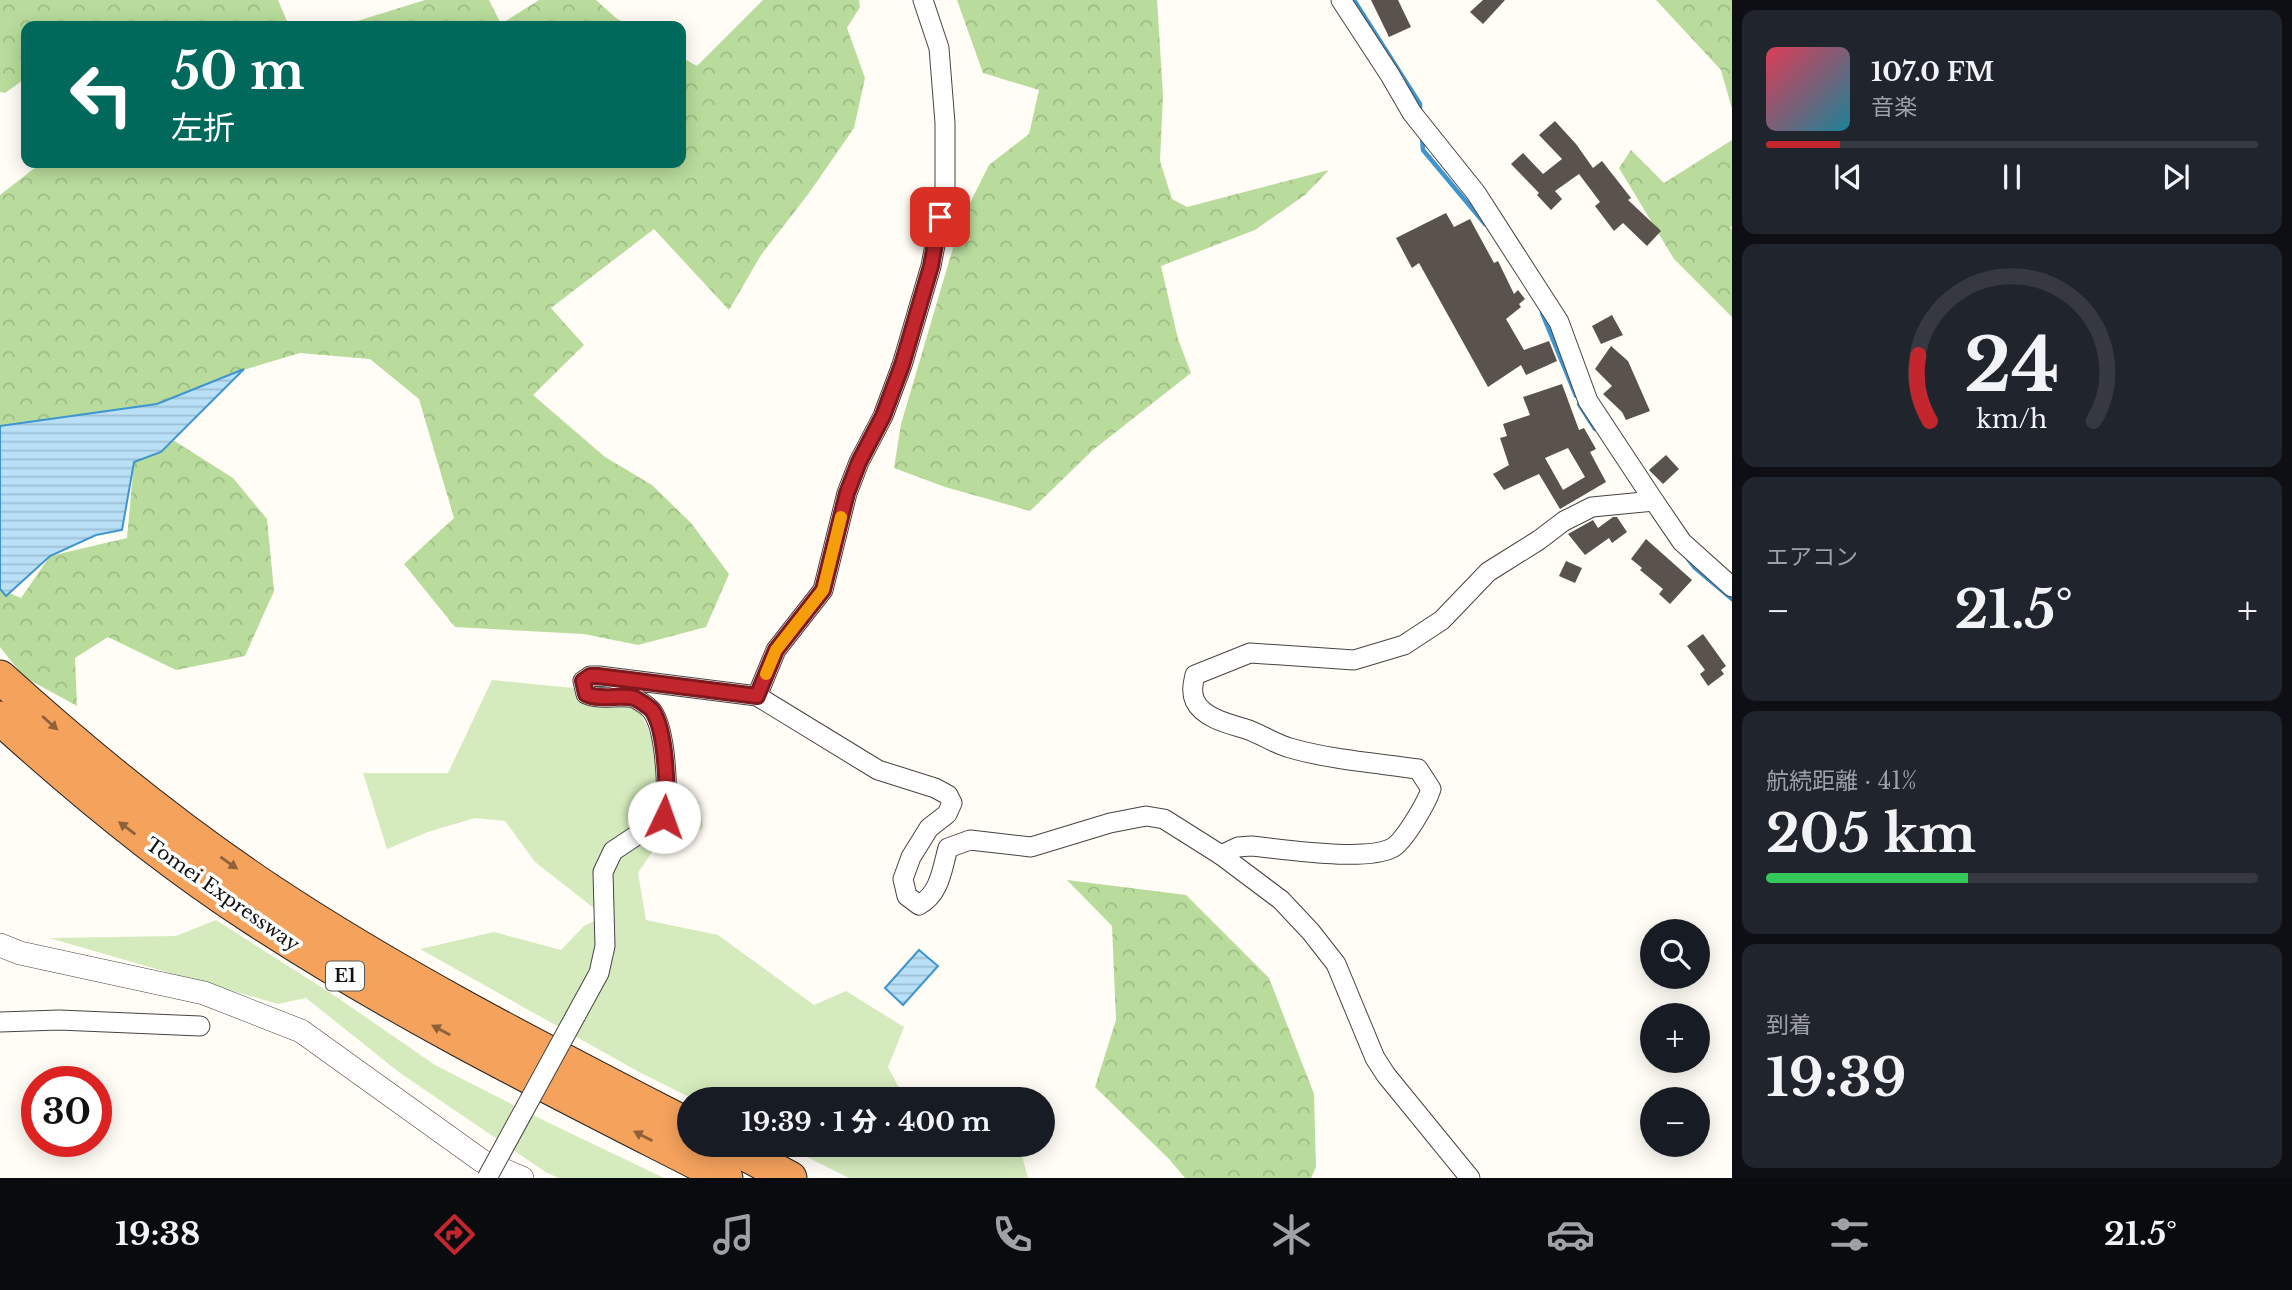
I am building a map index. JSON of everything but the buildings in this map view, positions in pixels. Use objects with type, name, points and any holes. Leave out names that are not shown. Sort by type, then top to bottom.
[{"type":"highway","name":"Tomei Expressway","points":[[0,677],[134,794],[271,892],[371,954],[538,1047],[677,1119]]},
{"type":"highway","name":"Tomei Expressway","points":[[0,718],[69,781],[116,819],[252,918],[438,1028],[726,1178]]},
{"type":"highway","points":[[750,1157],[790,1178]]},
{"type":"street","points":[[757,696],[776,650],[823,590],[847,493],[859,462],[883,416],[902,365],[931,266],[945,192],[945,123],[939,48],[923,0]]},
{"type":"street","points":[[1341,0],[1412,113],[1476,193],[1559,322],[1588,401],[1648,502],[1682,542],[1732,587]]},
{"type":"street","points":[[1221,855],[1230,850],[1251,846],[1356,854],[1381,852],[1395,847],[1428,800],[1431,789],[1418,769],[1289,748],[1226,723],[1205,712],[1196,703],[1192,689],[1195,675],[1250,653],[1354,660],[1404,645],[1443,620],[1488,572],[1539,540],[1564,520],[1592,507],[1648,502]]},
{"type":"street","points":[[487,1178],[599,973],[604,946],[603,872],[613,851],[664,817],[668,799],[660,728],[652,709],[634,698],[593,698],[586,694],[583,681],[590,676],[757,696],[878,770],[935,788],[948,795],[952,803],[947,814],[929,828],[911,857],[903,879],[907,897],[919,905],[929,900],[936,890],[948,848],[970,840],[1031,847],[1110,823],[1146,816],[1164,819],[1221,855],[1281,901],[1311,932],[1336,964],[1375,1058],[1470,1178]]},
{"type":"street","points":[[0,946],[20,953],[204,993],[301,1031],[482,1161],[522,1178]]},
{"type":"street","points":[[0,1022],[59,1020],[200,1027]]},
{"type":"green space","points":[[0,0],[278,0],[287,21],[21,21],[21,82],[5,93],[0,92]]},
{"type":"green space","points":[[425,0],[489,0],[500,21],[357,21]]},
{"type":"green space","points":[[539,0],[596,0],[621,21],[506,21]]},
{"type":"green space","points":[[763,0],[859,0],[860,7],[847,28],[865,78],[854,128],[761,255],[729,310],[654,229],[551,308],[584,345],[533,395],[605,457],[652,485],[691,523],[729,574],[706,627],[638,645],[584,634],[455,627],[404,564],[454,518],[419,399],[370,359],[300,353],[233,373],[157,404],[0,426],[0,195],[35,168],[686,168],[686,60],[697,66]]},
{"type":"green space","points":[[957,0],[1157,0],[1163,95],[1160,161],[1172,199],[1187,207],[1329,170],[1305,195],[1255,230],[1161,266],[1178,339],[1191,373],[1093,450],[1030,511],[945,487],[894,468],[901,424],[961,221],[989,165],[1029,134],[1039,90],[983,73]]},
{"type":"green space","points":[[1656,0],[1732,0],[1732,109],[1721,70]]},
{"type":"green space","points":[[1732,140],[1732,317],[1674,259],[1619,168],[1631,150],[1664,183]]},
{"type":"green space","points":[[173,440],[233,478],[267,519],[274,591],[245,656],[176,670],[108,637],[75,658],[77,706],[24,677],[0,647],[0,589],[21,598],[50,556],[127,538],[134,462],[161,452]]},
{"type":"green space","points":[[492,680],[573,688],[640,712],[656,747],[668,784],[699,802],[703,827],[676,849],[654,849],[638,873],[646,920],[718,935],[814,1005],[846,991],[904,1027],[888,1067],[899,1087],[677,1087],[677,1091],[420,949],[494,932],[561,950],[584,926],[604,916],[535,862],[505,821],[475,818],[428,832],[387,849],[363,773],[448,773]]},
{"type":"green space","points":[[1067,880],[1186,895],[1269,978],[1314,1094],[1316,1167],[1311,1178],[1185,1178],[1095,1087],[1116,1020],[1112,926]]},
{"type":"green space","points":[[216,920],[332,994],[435,1065],[664,1178],[559,1178],[547,1173],[400,1073],[306,998],[278,1004],[49,938],[176,936]]},
{"type":"green space","points":[[807,1157],[1022,1157],[1028,1178],[849,1178]]},
{"type":"water","points":[[244,369],[161,452],[134,462],[122,530],[96,535],[50,556],[6,596],[0,589],[0,426],[157,404]]},
{"type":"water","points":[[919,950],[938,966],[903,1005],[885,988]]},
{"type":"waterway","points":[[1354,0],[1420,104],[1420,113]]},
{"type":"waterway","points":[[1422,136],[1423,150],[1485,224]]},
{"type":"waterway","points":[[1542,313],[1576,396]]},
{"type":"waterway","points":[[1579,404],[1595,429]]},
{"type":"waterway","points":[[1688,559],[1732,599]]},
{"type":"slow traffic","points":[[766,674],[776,650],[823,590],[841,517]]},
{"type":"route","points":[[664,817],[668,799],[660,728],[652,709],[634,698],[593,698],[586,694],[583,681],[590,676],[598,676],[757,696],[776,650],[823,590],[847,493],[859,462],[883,416],[902,365],[931,266],[940,217]]}]
